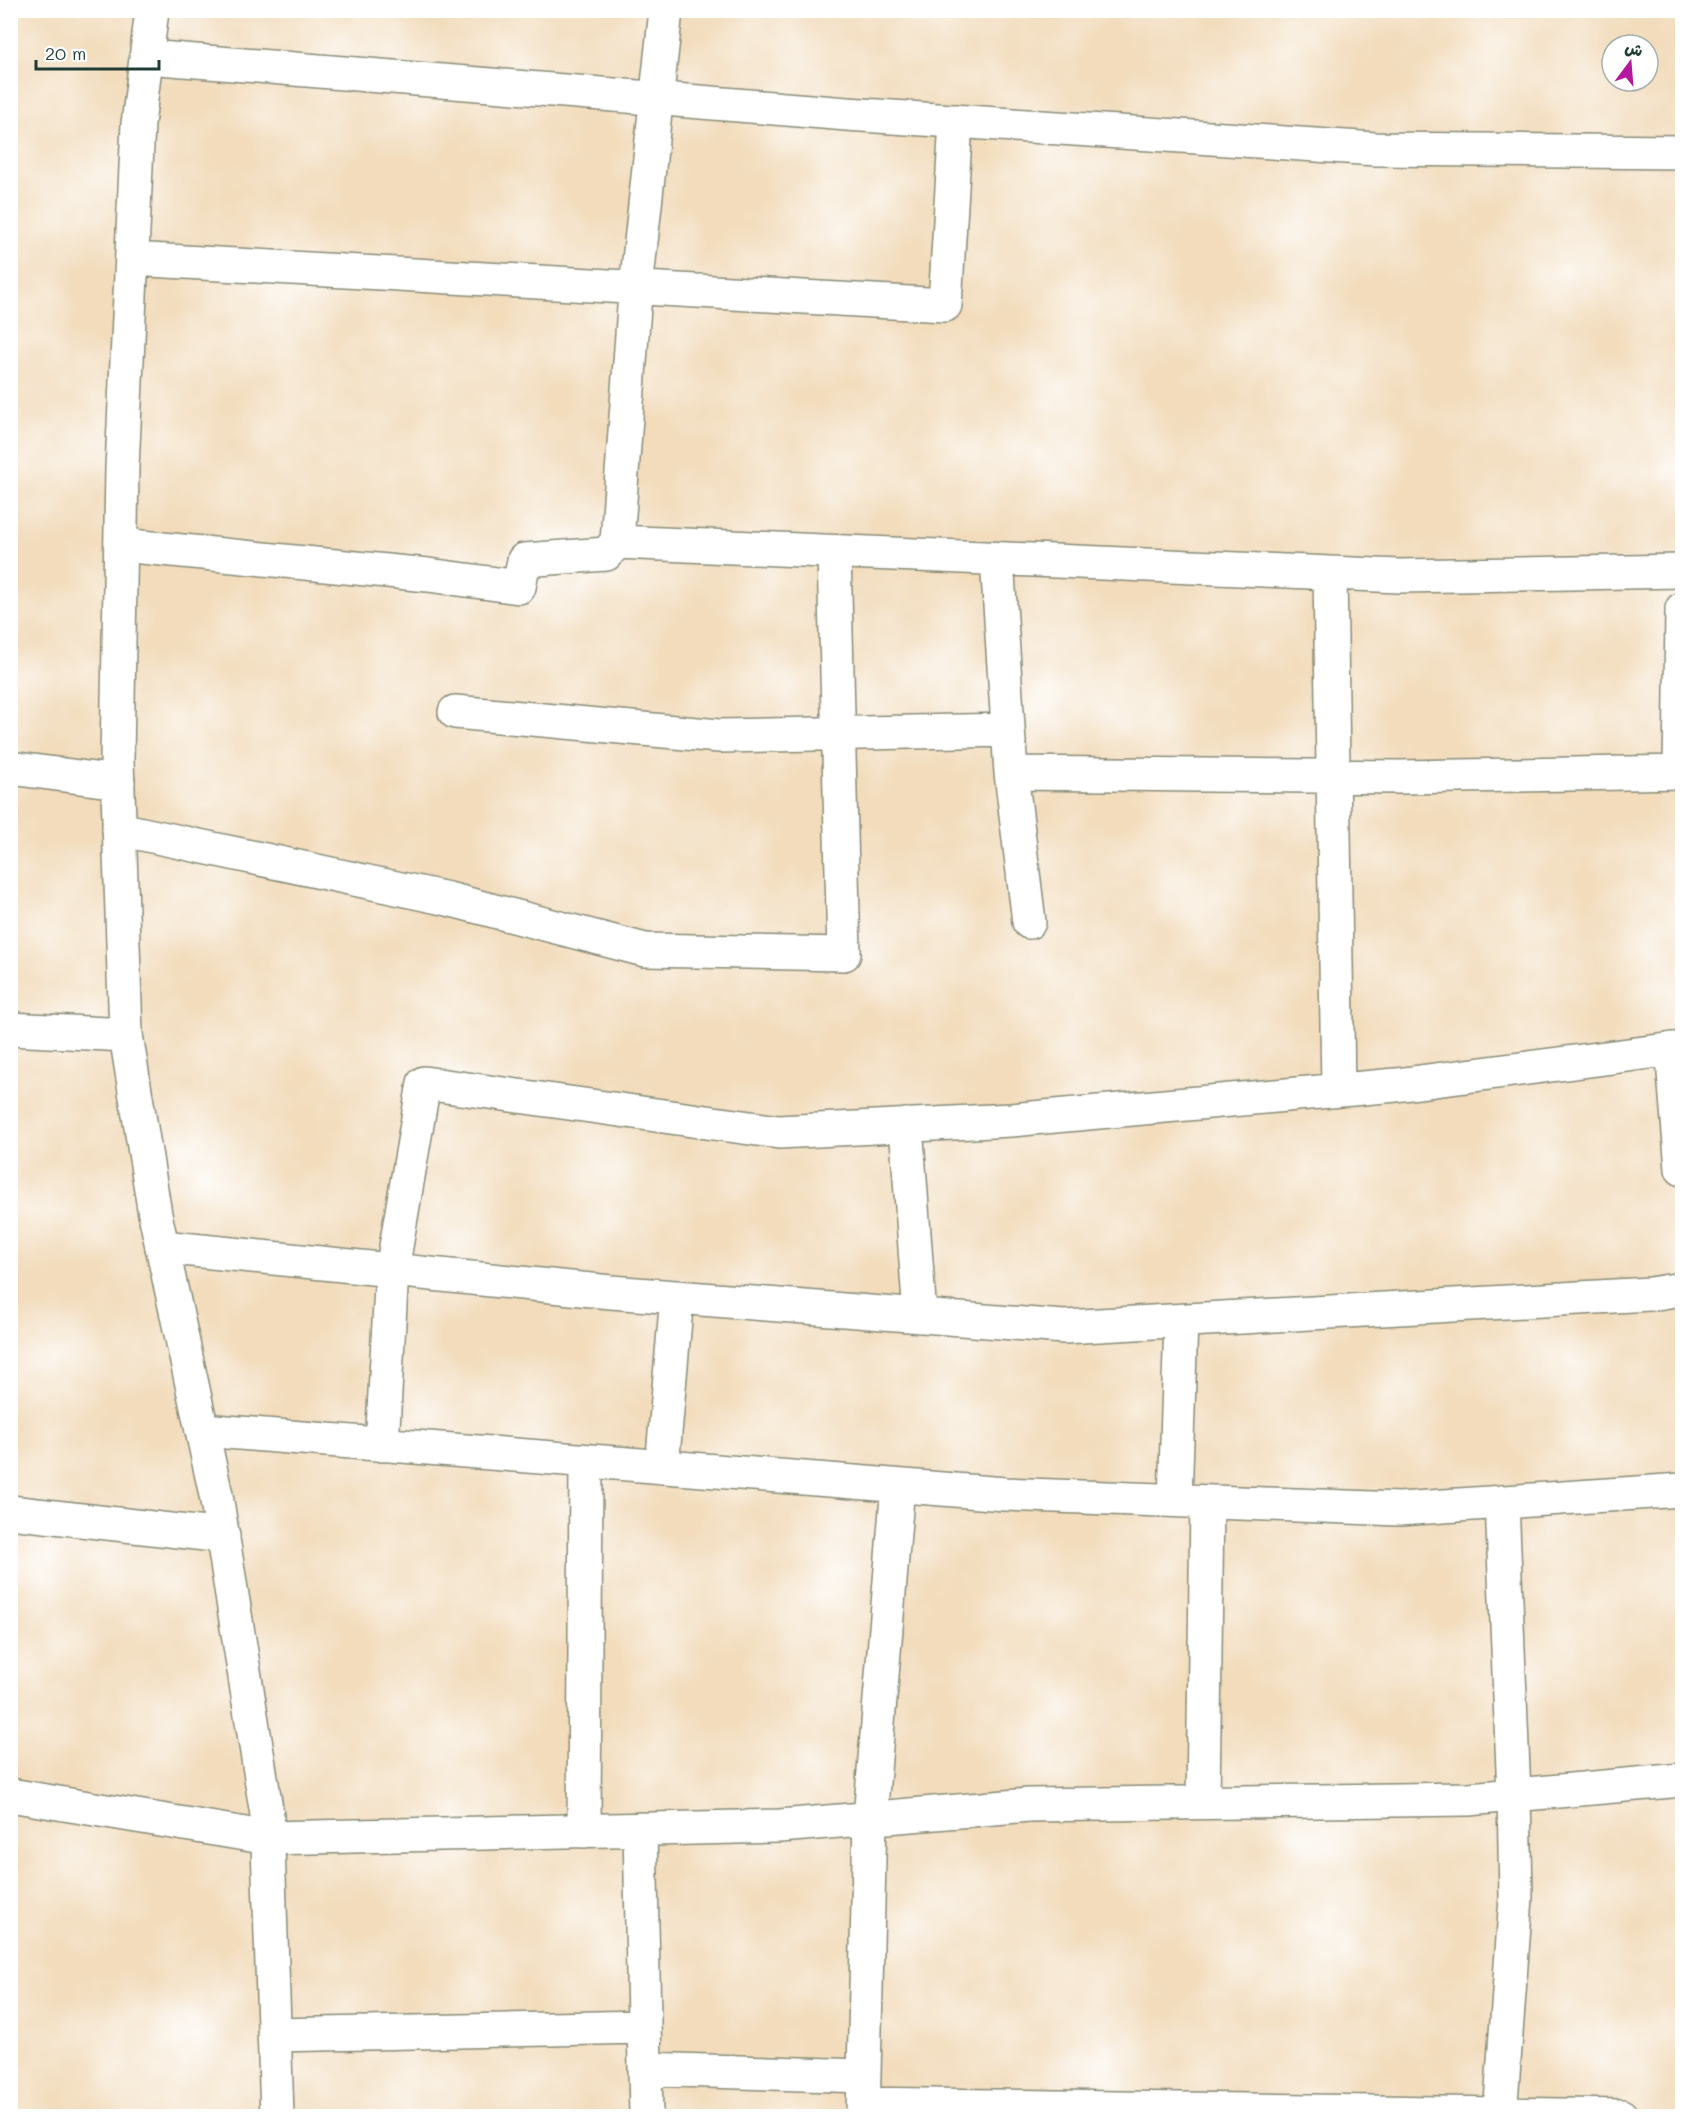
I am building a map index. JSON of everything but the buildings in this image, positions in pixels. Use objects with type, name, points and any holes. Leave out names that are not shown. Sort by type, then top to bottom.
[{"type":"street","points":[[152,10],[138,124],[123,456],[118,782],[126,1035],[162,1247],[223,1536],[267,1815],[277,2116]]},
{"type":"street","points":[[121,545],[428,575],[519,587],[524,560],[606,554],[618,542],[636,288],[666,10]]},
{"type":"street","points":[[147,57],[956,121],[1376,148],[1683,152]]},
{"type":"street","points":[[132,259],[945,305],[956,121]]},
{"type":"street","points":[[618,542],[1399,576],[1683,571]]},
{"type":"street","points":[[119,829],[448,899],[645,950],[844,954],[834,552]]},
{"type":"street","points":[[997,559],[1011,773],[1029,922]]},
{"type":"street","points":[[1330,573],[1338,1090]]},
{"type":"street","points":[[1011,773],[1333,777],[1681,772],[1683,609]]},
{"type":"street","points":[[455,712],[719,736],[1008,730]]},
{"type":"street","points":[[10,768],[118,782]]},
{"type":"street","points":[[10,1029],[126,1035]]},
{"type":"street","points":[[382,1445],[392,1270],[424,1083],[779,1132],[1011,1120],[1396,1085],[1677,1048],[1683,1169]]},
{"type":"street","points":[[906,1125],[920,1316]]},
{"type":"street","points":[[162,1247],[677,1297],[1064,1328],[1650,1294],[1683,1289]]},
{"type":"street","points":[[662,1467],[677,1297]]},
{"type":"street","points":[[1175,1500],[1181,1321]]},
{"type":"street","points":[[202,1430],[1005,1494],[1399,1509],[1683,1490]]},
{"type":"street","points":[[584,1831],[586,1461]]},
{"type":"street","points":[[863,2099],[870,1818],[898,1486]]},
{"type":"street","points":[[1203,1803],[1208,1502]]},
{"type":"street","points":[[1500,2116],[1516,1897],[1502,1502]]},
{"type":"street","points":[[10,1512],[223,1536]]},
{"type":"street","points":[[10,1795],[269,1838],[780,1826],[1029,1805],[1469,1799],[1683,1780]]},
{"type":"street","points":[[640,1829],[646,2116]]},
{"type":"street","points":[[275,2035],[644,2027]]},
{"type":"street","points":[[645,2069],[863,2099],[1500,2116],[1621,2116]]}]
